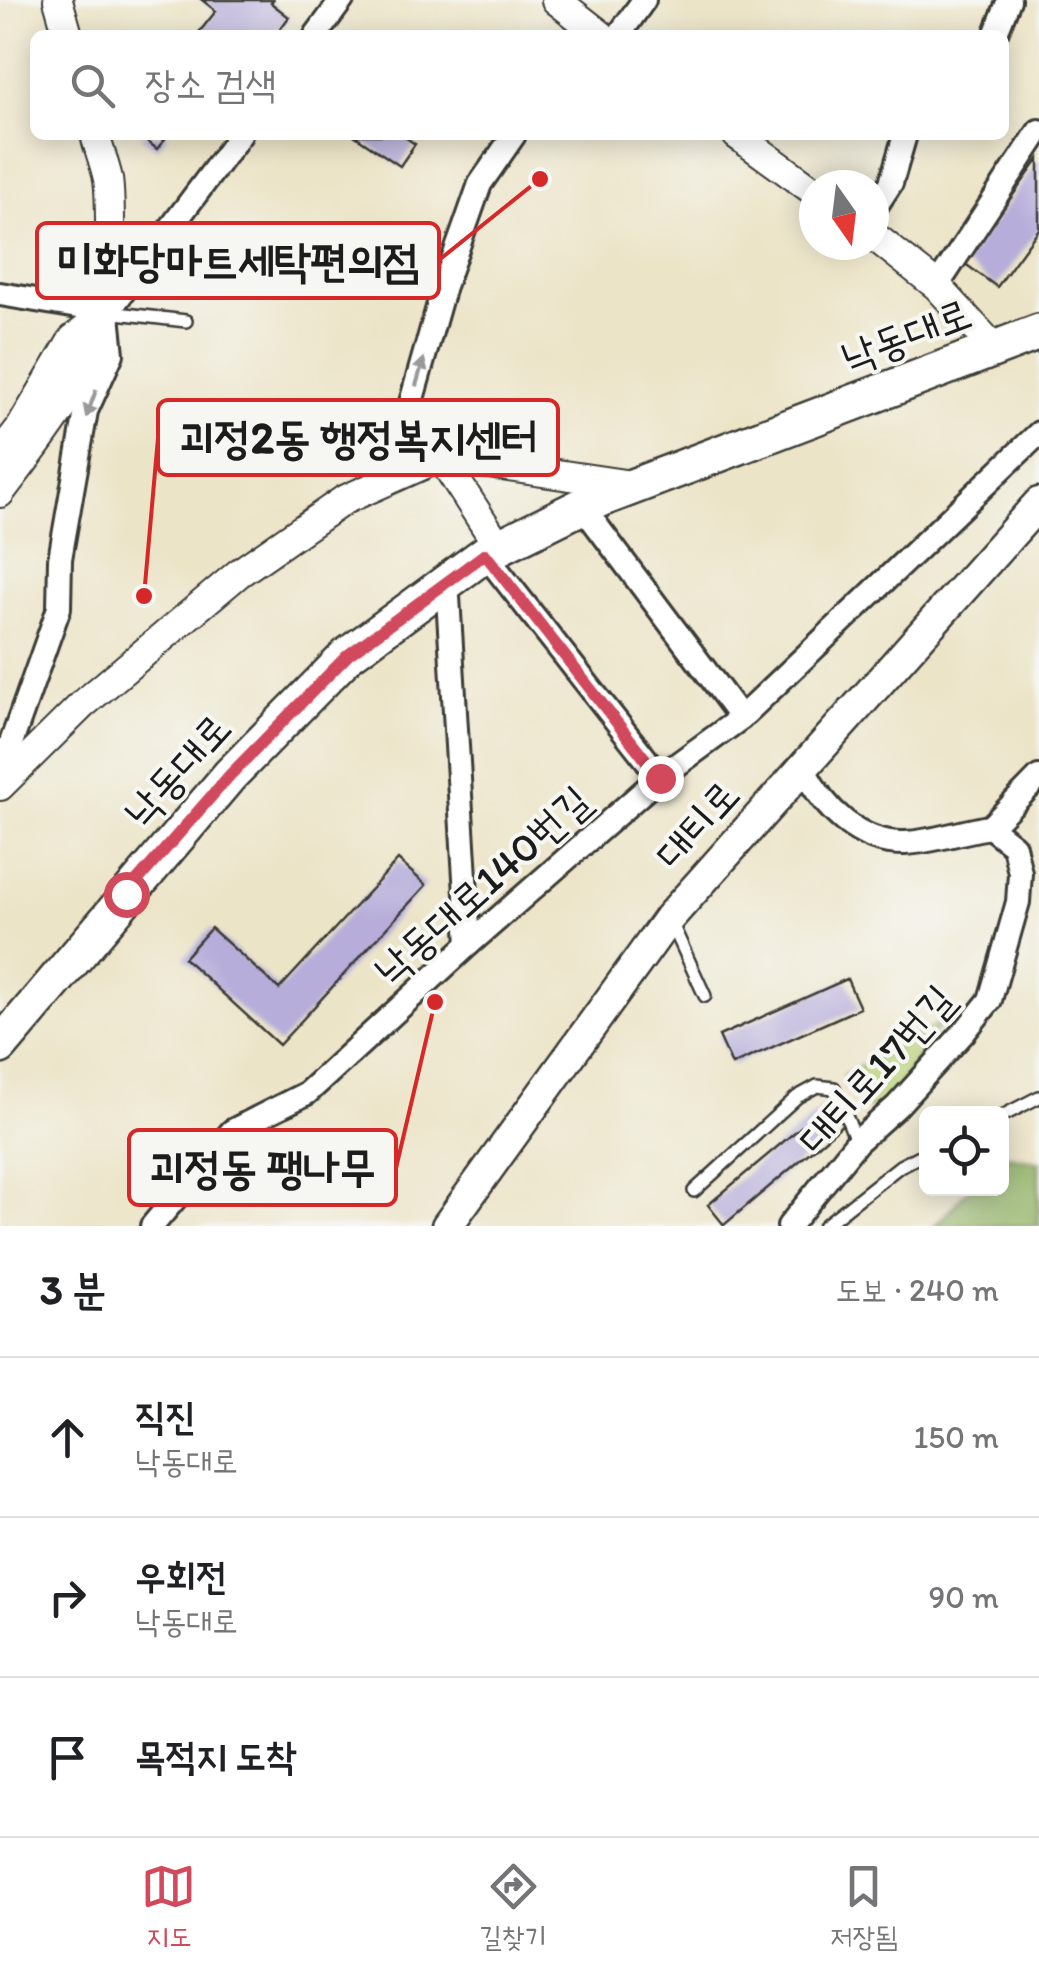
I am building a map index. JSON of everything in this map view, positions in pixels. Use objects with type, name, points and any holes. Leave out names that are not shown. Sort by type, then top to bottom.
[{"type":"main road","name":"낙동대로","points":[[0,1046],[230,775],[348,655],[448,580],[492,550],[582,506],[1039,332]]},
{"type":"main road","name":"대티로","points":[[448,1226],[669,918],[1039,504]]},
{"type":"street","points":[[58,0],[67,30]]},
{"type":"street","points":[[320,30],[342,0]]},
{"type":"street","points":[[556,0],[595,30]]},
{"type":"street","points":[[623,30],[644,0]]},
{"type":"street","points":[[997,30],[1009,0]]},
{"type":"street","points":[[937,286],[1039,131]]},
{"type":"street","points":[[0,774],[59,608],[60,559],[86,412],[112,354],[108,312],[108,181],[96,140]]},
{"type":"street","points":[[0,454],[21,427],[73,339],[108,312],[236,140]]},
{"type":"street","points":[[511,140],[480,184],[444,286],[408,414],[441,457],[492,550],[660,778]]},
{"type":"street","points":[[745,140],[799,180]]},
{"type":"street","points":[[889,186],[905,140]]},
{"type":"street","points":[[889,248],[937,286],[995,349]]},
{"type":"street","points":[[217,253],[318,266],[319,258],[444,286]]},
{"type":"street","points":[[0,294],[108,312]]},
{"type":"street","points":[[0,493],[77,382],[108,312]]},
{"type":"street","name":"낙동대로140번길","points":[[152,1226],[232,1132],[307,1092],[660,778],[741,718],[1039,433]]},
{"type":"street","points":[[0,786],[82,705],[240,572],[344,500],[441,457],[640,486]]},
{"type":"street","points":[[582,506],[741,718]]},
{"type":"street","points":[[448,580],[469,944]]},
{"type":"street","points":[[804,770],[819,800],[840,820],[870,836],[904,843],[990,827],[1039,777]]},
{"type":"street","name":"대티로17번길","points":[[789,1226],[857,1142],[896,1106],[990,1000],[1018,902],[1020,873],[1014,846],[990,827]]},
{"type":"lane","points":[[108,312],[186,321]]},
{"type":"lane","points":[[669,918],[705,996]]},
{"type":"lane","points":[[694,1191],[797,1097],[817,1086],[834,1088],[857,1142]]},
{"type":"lane","points":[[1009,1112],[1039,1097]]},
{"type":"lane","points":[[824,1226],[900,1166],[919,1156]]},
{"type":"green space","points":[[941,1023],[880,1114],[872,1111],[844,1076]]},
{"type":"green space","points":[[1009,1156],[1039,1162],[1039,1226],[935,1226],[963,1196],[1009,1196]]},
{"type":"building","points":[[202,0],[273,0],[271,3],[289,17],[280,30],[201,30],[216,11]]},
{"type":"building","points":[[145,140],[164,140],[157,149]]},
{"type":"building","points":[[361,140],[409,140],[415,144],[400,166]]},
{"type":"building","points":[[1039,159],[1039,229],[997,287],[964,263]]},
{"type":"building","points":[[398,860],[426,885],[279,1045],[184,958],[211,928],[279,989]]},
{"type":"building","points":[[847,979],[860,1008],[732,1065],[719,1036]]},
{"type":"building","points":[[827,1105],[843,1124],[724,1225],[708,1205]]},
{"type":"place","name":"미화당마트세탁편의점","points":[[540,179]]},
{"type":"place","name":"괴정2동 행정복지센터","points":[[144,596]]},
{"type":"place","name":"괴정동 팽나무","points":[[435,1002]]},
{"type":"route","points":[[126,894],[230,775],[348,655],[485,554],[660,778]]}]
